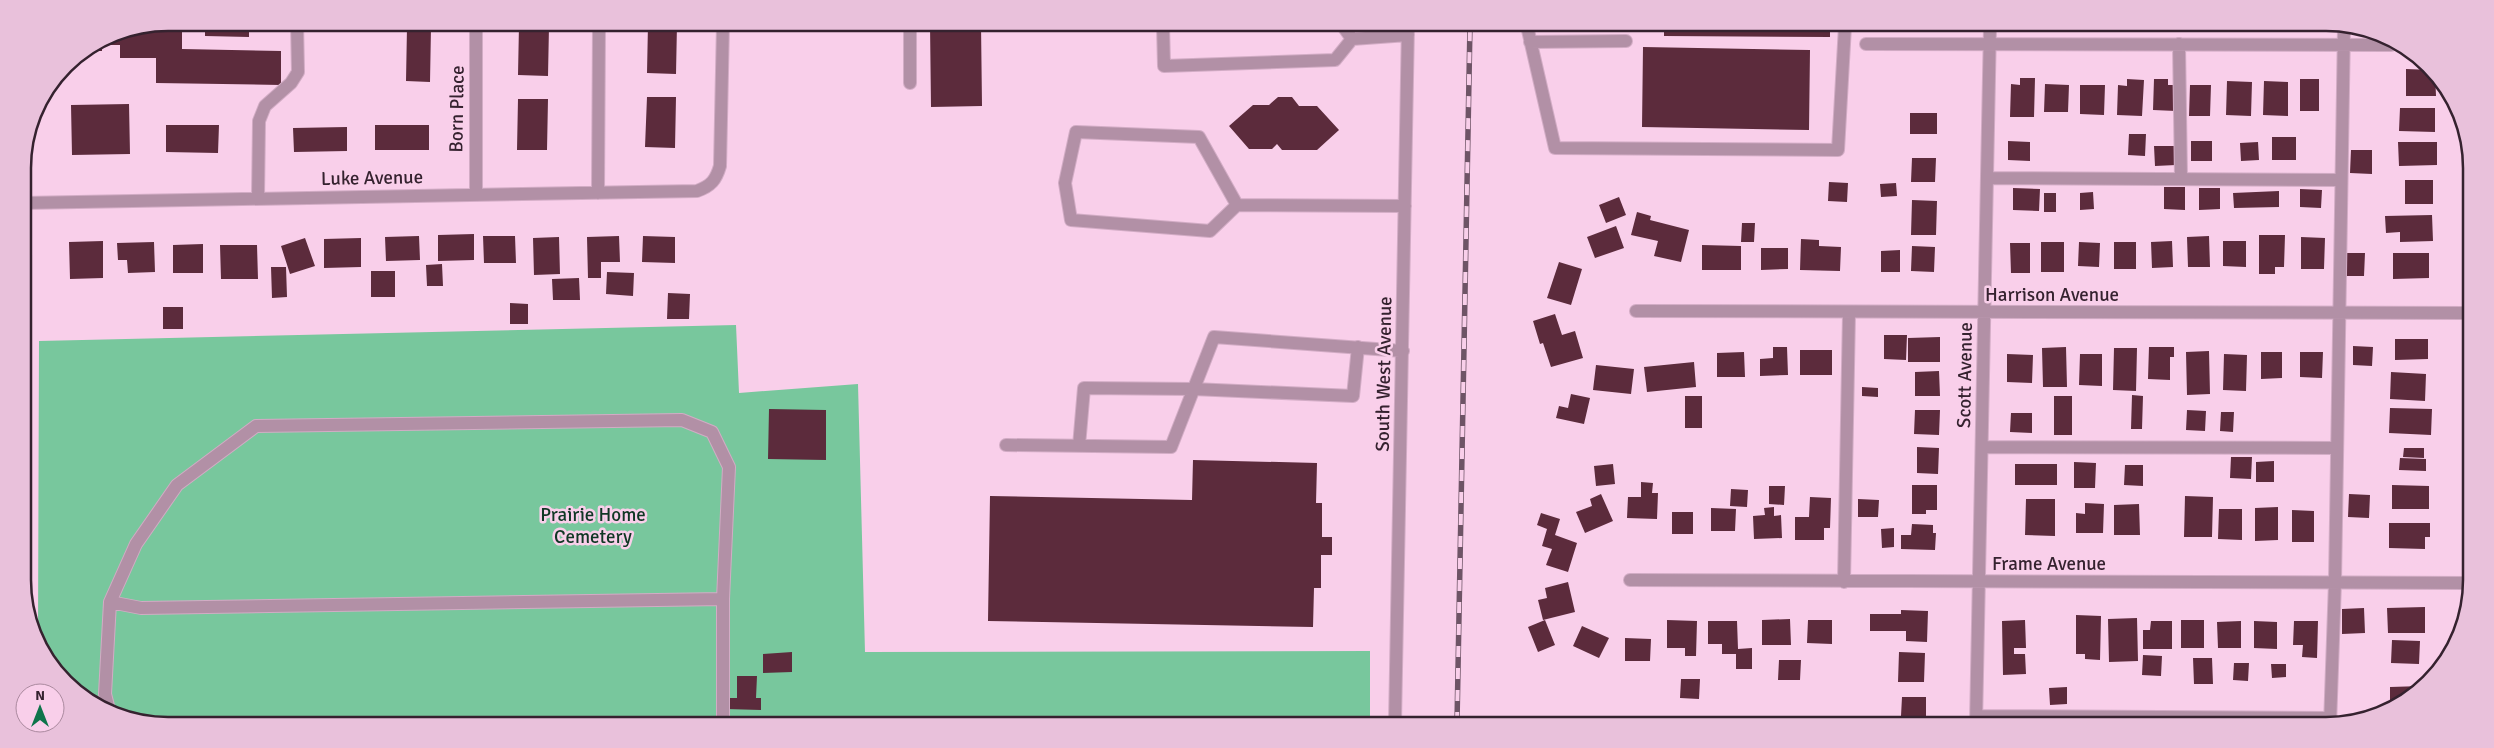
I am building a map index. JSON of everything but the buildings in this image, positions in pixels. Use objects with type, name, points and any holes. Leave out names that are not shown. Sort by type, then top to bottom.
[{"type":"street","points":[[1347,31],[1352,39]]},
{"type":"street","points":[[1163,32],[1164,66],[1335,60],[1352,39],[1399,31]]},
{"type":"street","name":"South West Avenue","points":[[1395,716],[1408,31]]},
{"type":"street","points":[[1527,31],[1555,148],[1838,150],[1845,31]]},
{"type":"street","name":"Scott Avenue","points":[[1976,716],[1990,31]]},
{"type":"street","points":[[258,198],[259,121],[265,106],[291,83],[298,72],[297,32]]},
{"type":"street","name":"Born Place","points":[[476,32],[476,195]]},
{"type":"street","points":[[598,193],[599,32]]},
{"type":"street","name":"Luke Avenue","points":[[32,203],[697,191],[708,187],[716,178],[720,166],[723,32]]},
{"type":"street","points":[[910,32],[910,83]]},
{"type":"street","points":[[2330,716],[2335,582],[2344,32]]},
{"type":"street","points":[[1530,42],[1626,41]]},
{"type":"street","points":[[1866,44],[2386,45]]},
{"type":"street","points":[[2179,44],[2181,179]]},
{"type":"street","points":[[1237,205],[1199,137],[1076,132],[1065,183],[1071,220],[1210,231],[1237,205],[1405,206]]},
{"type":"street","points":[[1987,178],[2341,180]]},
{"type":"street","name":"Harrison Avenue","points":[[1636,311],[2463,313]]},
{"type":"street","points":[[1844,582],[1849,312]]},
{"type":"street","points":[[1006,446],[1171,447],[1214,337],[1403,351]]},
{"type":"street","points":[[1079,446],[1084,388],[1193,389],[1353,396],[1358,347]]},
{"type":"street","points":[[107,701],[105,694],[110,602],[136,544],[177,484],[256,426],[682,420],[712,432],[729,467],[723,599],[723,717]]},
{"type":"street","points":[[1982,447],[2336,448]]},
{"type":"street","name":"Frame Avenue","points":[[1630,580],[2463,583]]},
{"type":"street","points":[[110,602],[141,608],[723,599]]},
{"type":"green space","name":"Prairie Home Cemetery","points":[[736,325],[739,393],[858,384],[865,652],[1370,651],[1370,716],[168,717],[150,716],[133,712],[100,698],[71,677],[54,656],[45,640],[38,621],[39,341]]},
{"type":"railway","points":[[1457,716],[1470,31]]}]
